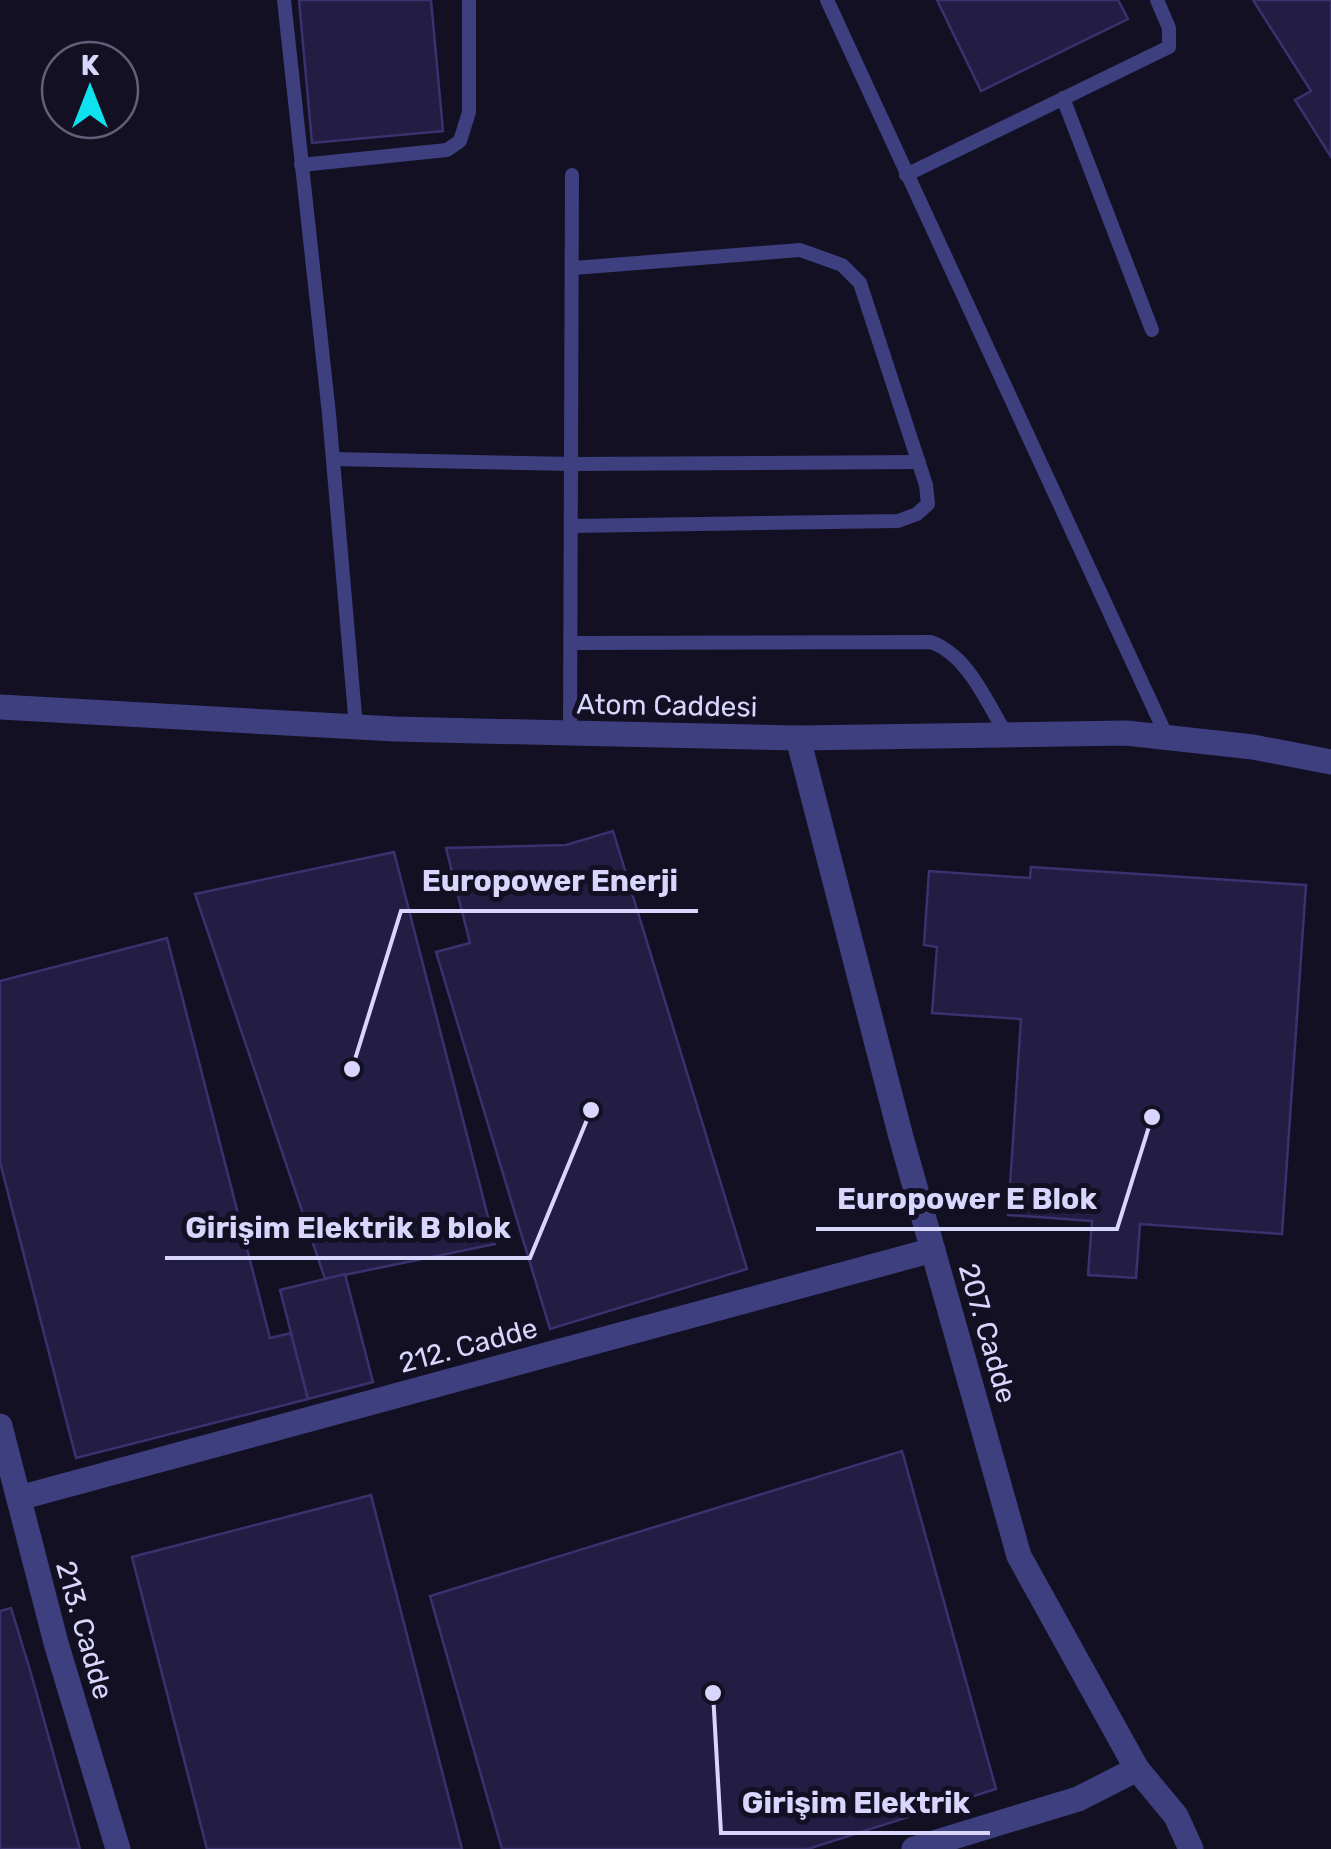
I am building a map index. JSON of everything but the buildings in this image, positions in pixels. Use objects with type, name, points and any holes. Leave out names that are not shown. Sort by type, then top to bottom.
[{"type":"street","name":"Atom Caddesi","points":[[0,707],[570,733],[798,738],[1126,733],[1253,747],[1331,762]]},
{"type":"street","name":"207. Cadde","points":[[798,738],[901,1137],[1020,1556],[1137,1770],[1176,1816],[1191,1849]]},
{"type":"street","name":"212. Cadde","points":[[19,1498],[933,1250]]},
{"type":"street","name":"213. Cadde","points":[[0,1426],[56,1643],[118,1849]]},
{"type":"street","points":[[914,1849],[1078,1799],[1137,1770]]},
{"type":"lane","points":[[284,0],[333,459],[356,726]]},
{"type":"lane","points":[[301,165],[448,150],[460,141],[469,112],[469,0]]},
{"type":"lane","points":[[826,0],[1167,737]]},
{"type":"lane","points":[[906,175],[1169,47],[1169,28],[1157,0]]},
{"type":"lane","points":[[1063,98],[1152,330]]},
{"type":"lane","points":[[570,733],[572,175]]},
{"type":"lane","points":[[572,526],[898,520],[917,514],[928,504],[919,462],[860,283],[842,265],[800,250],[574,268]]},
{"type":"lane","points":[[333,459],[572,464],[919,462]]},
{"type":"lane","points":[[571,644],[930,642],[959,658],[1007,735]]},
{"type":"place","name":"Europower Enerji","points":[[352,1069]]},
{"type":"place","name":"Girişim Elektrik B blok","points":[[591,1110]]},
{"type":"place","name":"Europower E Blok","points":[[1152,1117]]},
{"type":"place","name":"Girişim Elektrik","points":[[713,1693]]}]
